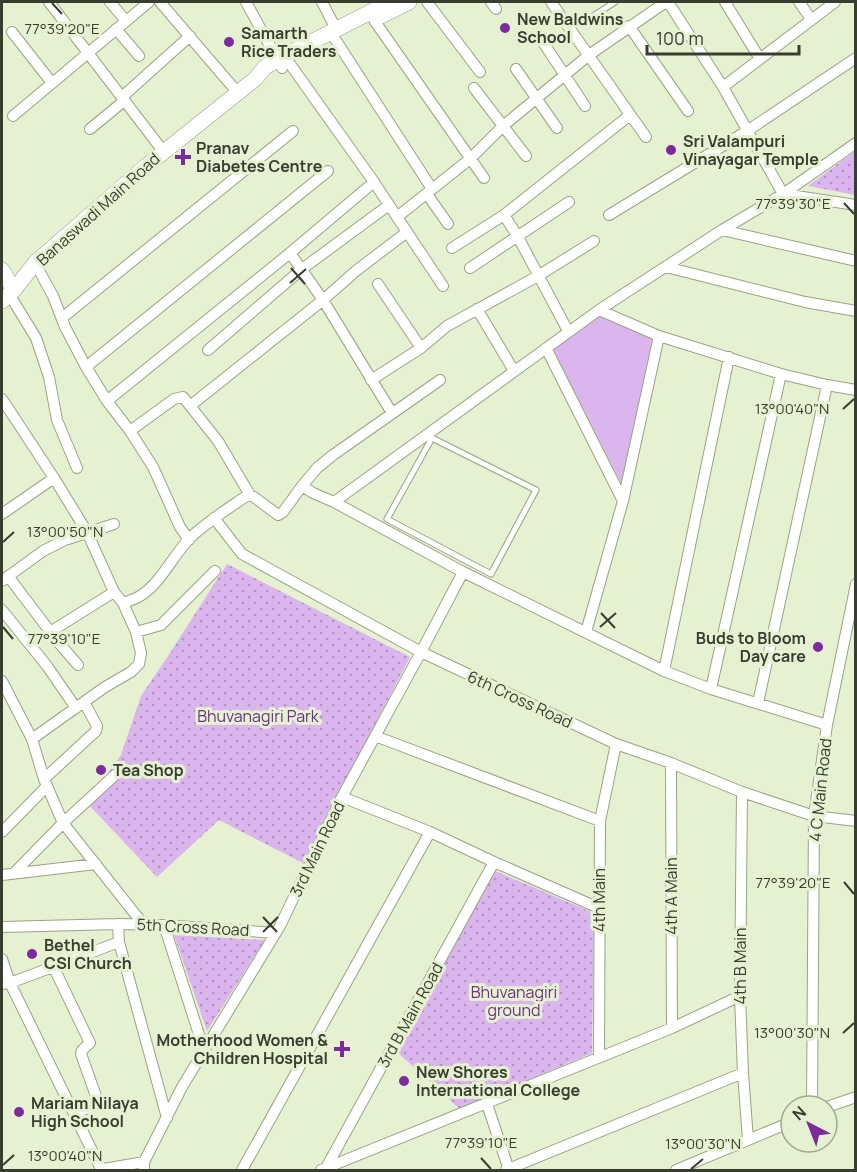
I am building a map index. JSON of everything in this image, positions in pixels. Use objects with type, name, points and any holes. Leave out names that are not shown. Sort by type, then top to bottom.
[{"type":"main road","name":"Banaswadi Main Road","points":[[8,295],[35,263],[163,151],[255,79],[270,75],[283,64],[390,2]]},
{"type":"main road","name":"Banaswadi Main Road","points":[[336,34],[374,20],[409,2]]},
{"type":"main road","points":[[2,270],[8,295]]},
{"type":"street","points":[[50,2],[163,151]]},
{"type":"street","points":[[110,2],[126,21]]},
{"type":"street","points":[[13,116],[149,2]]},
{"type":"street","points":[[160,2],[238,93]]},
{"type":"street","points":[[246,2],[283,64],[374,182],[443,286]]},
{"type":"street","points":[[322,2],[336,34],[448,224]]},
{"type":"street","points":[[427,2],[480,72]]},
{"type":"street","points":[[551,2],[646,137]]},
{"type":"street","points":[[397,218],[470,159],[503,126],[589,55],[667,2],[723,87],[783,194]]},
{"type":"street","points":[[725,2],[760,59]]},
{"type":"street","points":[[799,2],[811,19]]},
{"type":"street","points":[[723,87],[835,2]]},
{"type":"street","points":[[374,20],[484,178]]},
{"type":"street","points":[[629,26],[688,111]]},
{"type":"street","points":[[116,30],[139,56]]},
{"type":"street","points":[[12,32],[52,83]]},
{"type":"street","points":[[90,129],[190,36]]},
{"type":"street","points":[[539,36],[585,105]]},
{"type":"street","points":[[609,215],[747,131],[855,58]]},
{"type":"street","points":[[516,69],[557,128]]},
{"type":"street","points":[[474,88],[526,156]]},
{"type":"street","points":[[452,248],[504,215],[630,115]]},
{"type":"street","points":[[63,318],[293,131]]},
{"type":"street","points":[[334,502],[429,436],[568,331],[722,230],[783,194],[855,143]]},
{"type":"street","points":[[86,367],[328,171]]},
{"type":"street","points":[[107,401],[374,182]]},
{"type":"street","points":[[783,194],[855,205]]},
{"type":"street","points":[[470,268],[569,202]]},
{"type":"street","points":[[208,350],[302,269],[390,205]]},
{"type":"street","points":[[504,215],[568,331]]},
{"type":"street","points":[[722,230],[855,261]]},
{"type":"street","points":[[190,406],[407,232]]},
{"type":"street","points":[[371,380],[421,348],[447,326],[538,276],[594,241]]},
{"type":"street","points":[[290,253],[323,300],[392,413]]},
{"type":"street","points":[[35,263],[86,367],[153,467],[180,527],[189,540]]},
{"type":"street","points":[[666,267],[805,302],[855,311]]},
{"type":"street","points":[[378,284],[421,348]]},
{"type":"street","points":[[8,295],[36,338],[49,377],[57,420],[77,468]]},
{"type":"street","points":[[477,309],[514,371]]},
{"type":"street","points":[[599,310],[659,336],[782,374],[855,390]]},
{"type":"street","points":[[586,632],[623,501],[659,336]]},
{"type":"street","points":[[546,348],[623,501]]},
{"type":"street","points":[[664,671],[729,357]]},
{"type":"street","points":[[711,689],[782,374]]},
{"type":"street","points":[[130,431],[174,399],[183,397],[218,441],[250,495],[278,515],[283,512],[317,468],[440,380]]},
{"type":"street","points":[[758,703],[827,385]]},
{"type":"street","points":[[2,401],[87,532],[114,592],[123,603],[136,632],[141,653],[139,664],[131,672],[32,739]]},
{"type":"street","points":[[2,514],[54,478]]},
{"type":"street","points":[[302,486],[449,558],[463,572],[664,671],[711,689],[827,725]]},
{"type":"street","points":[[123,603],[142,595],[189,540],[214,518],[250,495]]},
{"type":"street","name":"6th Cross Road","points":[[214,518],[242,554],[421,652],[616,744],[671,763],[742,792],[814,816],[855,820]]},
{"type":"street","points":[[78,665],[5,579],[44,551],[65,540],[114,524]]},
{"type":"street","points":[[136,632],[161,625],[215,571]]},
{"type":"street","name":"3rd Main Road","points":[[144,1166],[182,1087],[276,933],[342,797],[463,572]]},
{"type":"street","name":"4 C Main Road","points":[[812,1094],[814,816],[827,725],[855,584]]},
{"type":"street","points":[[50,632],[114,592]]},
{"type":"street","points":[[2,610],[97,726],[96,731],[2,832]]},
{"type":"street","points":[[2,681],[32,739],[46,783],[63,823],[143,924]]},
{"type":"street","points":[[375,736],[600,821]]},
{"type":"street","name":"4th Main","points":[[599,1057],[600,821],[616,744]]},
{"type":"street","name":"4th A Main","points":[[671,763],[672,1028]]},
{"type":"street","points":[[14,873],[115,775]]},
{"type":"street","name":"4th B Main","points":[[742,792],[740,996],[748,1140]]},
{"type":"street","points":[[342,797],[430,832],[599,908]]},
{"type":"street","points":[[242,1170],[430,832]]},
{"type":"street","name":"3rd B Main Road","points":[[323,1169],[494,862]]},
{"type":"street","points":[[2,875],[96,864]]},
{"type":"street","points":[[117,924],[119,942],[167,1118]]},
{"type":"street","name":"5th Cross Road","points":[[2,927],[143,924],[276,933]]},
{"type":"street","points":[[164,925],[204,1050]]},
{"type":"street","points":[[6,983],[119,942]]},
{"type":"street","points":[[2,959],[6,983],[100,1167],[104,1169],[144,1166]]},
{"type":"street","points":[[53,966],[90,1043],[81,1053],[97,1101],[94,1105],[74,1114]]},
{"type":"street","points":[[323,1169],[672,1028],[740,996]]},
{"type":"street","points":[[488,1104],[508,1170],[743,1073]]},
{"type":"street","points":[[839,1103],[855,1097]]},
{"type":"street","points":[[676,1170],[779,1127]]},
{"type":"lane","points":[[587,20],[615,2]]},
{"type":"lane","points":[[429,436],[536,490],[491,574],[449,558],[387,519],[429,436]]},
{"type":"green space","points":[[855,151],[855,195],[808,186]]},
{"type":"green space","points":[[598,315],[653,339],[622,485],[553,350]]},
{"type":"green space","name":"Bhuvanagiri Park","points":[[227,564],[410,657],[303,863],[219,820],[157,877],[87,803],[121,755],[141,696]]},
{"type":"green space","name":"Bhuvanagiri ground","points":[[493,870],[594,913],[592,1053],[460,1109],[397,1052]]},
{"type":"green space","points":[[174,935],[265,940],[207,1031]]},
{"type":"place","name":"New Baldwins School","points":[[505,28]]},
{"type":"place","name":"Samarth Rice Traders","points":[[229,42]]},
{"type":"place","name":"Sri Valampuri Vinayagar Temple","points":[[671,150]]},
{"type":"place","name":"Pranav Diabetes Centre","points":[[183,157]]},
{"type":"place","name":"Buds to Bloom Day care","points":[[818,647]]},
{"type":"place","name":"Tea Shop","points":[[101,770]]},
{"type":"place","name":"Bethel CSI Church","points":[[32,954]]},
{"type":"place","name":"Motherhood Women & Children Hospital","points":[[342,1049]]},
{"type":"place","name":"New Shores International College","points":[[404,1081]]},
{"type":"place","name":"Mariam Nilaya High School","points":[[19,1112]]}]
